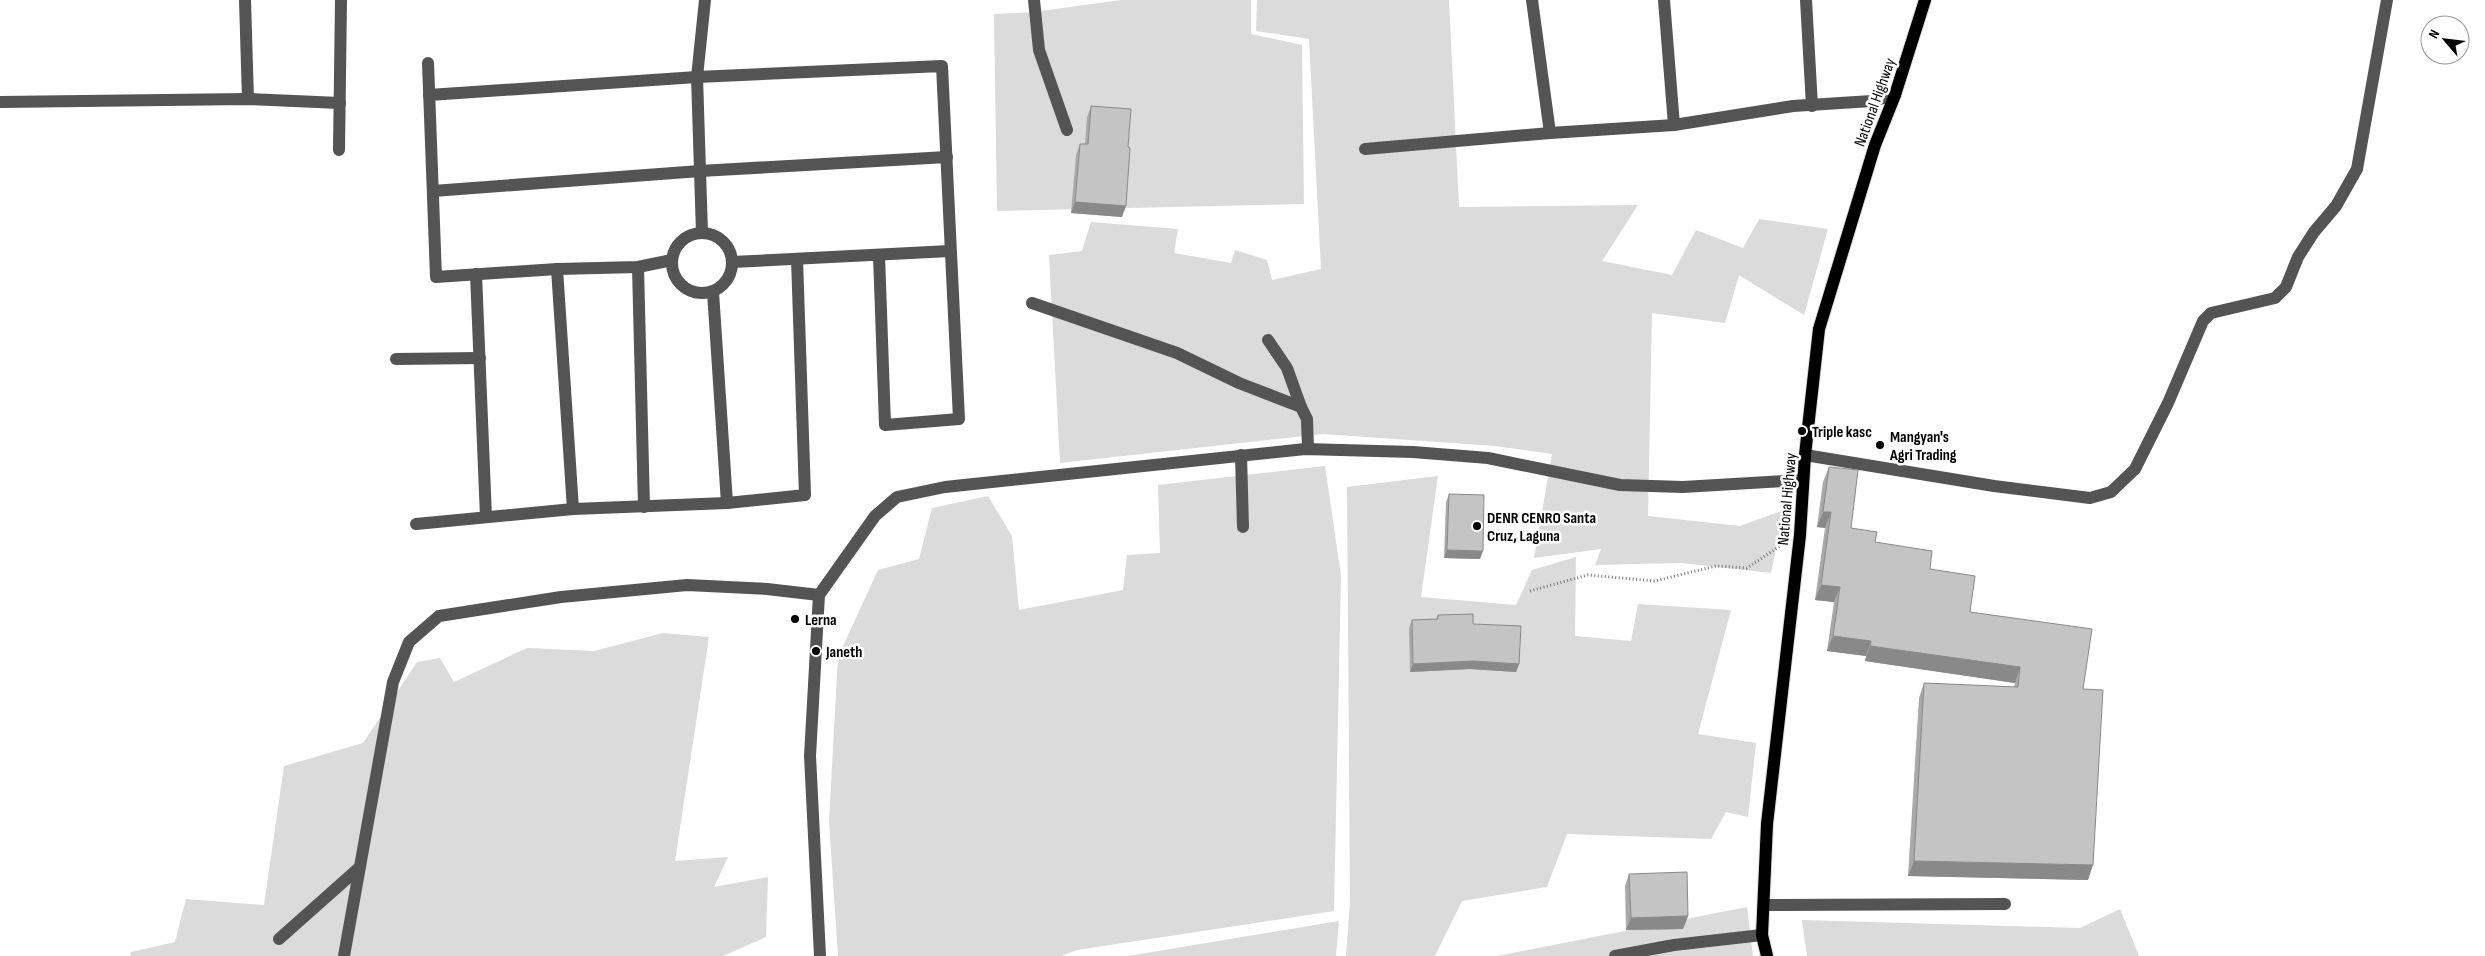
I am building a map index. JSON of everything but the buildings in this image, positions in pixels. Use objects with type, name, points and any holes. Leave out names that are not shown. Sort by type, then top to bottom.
[{"type":"main road","name":"National Highway","points":[[1767,956],[1762,935],[1767,824],[1800,535],[1805,455],[1819,330],[1875,145],[1895,95],[1925,0]]},
{"type":"street","points":[[245,0],[248,99]]},
{"type":"street","points":[[339,150],[341,0]]},
{"type":"street","points":[[702,233],[698,77],[705,0]]},
{"type":"street","points":[[1034,0],[1039,50],[1067,130]]},
{"type":"street","points":[[1532,0],[1550,133]]},
{"type":"street","points":[[1664,0],[1674,125]]},
{"type":"street","points":[[1806,0],[1812,106]]},
{"type":"street","points":[[1805,455],[1994,486],[2090,498],[2111,492],[2135,469],[2168,403],[2203,321],[2211,313],[2275,298],[2286,287],[2298,257],[2309,240],[2336,206],[2356,169],[2387,0]]},
{"type":"street","points":[[428,63],[436,277],[557,269],[638,267],[672,260]]},
{"type":"street","points":[[429,95],[698,77],[942,66],[948,157],[950,251],[959,419],[885,425],[879,255]]},
{"type":"street","points":[[1365,149],[1550,133],[1674,125],[1793,106],[1872,100],[1895,95]]},
{"type":"street","points":[[0,102],[248,99],[340,103]]},
{"type":"street","points":[[433,191],[700,171],[948,157]]},
{"type":"street","points":[[702,233],[715,236],[722,241],[728,248],[732,262],[726,281],[713,292],[696,293],[681,286],[673,272],[672,260],[676,247],[682,240],[702,233]]},
{"type":"street","points":[[732,262],[856,254],[879,255],[950,251]]},
{"type":"street","points":[[416,524],[573,509],[728,503],[805,495],[796,258]]},
{"type":"street","points":[[638,267],[644,507]]},
{"type":"street","points":[[557,269],[573,509]]},
{"type":"street","points":[[476,274],[486,517]]},
{"type":"street","points":[[713,292],[728,503]]},
{"type":"street","points":[[1032,303],[1176,353],[1238,383],[1301,407]]},
{"type":"street","points":[[1268,340],[1288,368],[1307,419],[1308,449]]},
{"type":"street","points":[[396,359],[480,358]]},
{"type":"street","points":[[820,956],[810,756],[819,595],[875,516],[897,497],[945,487],[1308,449],[1413,452],[1488,458],[1620,485],[1683,487],[1803,480]]},
{"type":"street","points":[[1241,455],[1243,527]]},
{"type":"street","points":[[344,956],[393,682],[409,642],[439,616],[561,597],[688,585],[767,589],[819,595]]},
{"type":"street","points":[[279,939],[360,867]]},
{"type":"street","points":[[1764,905],[2005,904]]},
{"type":"street","points":[[1615,956],[1674,945],[1762,935]]},
{"type":"path","points":[[1530,591],[1588,575],[1655,581],[1716,566],[1747,568],[1770,550],[1800,535]]},
{"type":"shaded area","points":[[1121,0],[1251,0],[1251,34],[1302,45],[1304,204],[997,211],[994,14],[1034,12]]},
{"type":"shaded area","points":[[1257,0],[1449,0],[1459,207],[1638,205],[1602,261],[1672,275],[1696,230],[1743,248],[1759,219],[1828,229],[1804,315],[1739,275],[1725,323],[1652,313],[1648,516],[1740,526],[1784,510],[1771,573],[1682,563],[1595,565],[1601,549],[1534,558],[1552,454],[1495,446],[1323,434],[1060,463],[1049,255],[1082,251],[1091,222],[1178,229],[1174,253],[1231,263],[1235,250],[1267,260],[1272,280],[1321,269],[1309,39],[1256,31]]},
{"type":"shaded area","points":[[1325,466],[1341,576],[1334,911],[1077,950],[1061,956],[838,956],[829,821],[838,657],[878,570],[919,559],[932,508],[988,496],[1012,536],[1019,610],[1123,590],[1127,555],[1160,553],[1158,485]]},
{"type":"shaded area","points":[[1438,476],[1421,597],[1516,605],[1532,570],[1576,557],[1575,636],[1631,641],[1638,604],[1731,610],[1698,734],[1756,743],[1748,817],[1726,812],[1711,839],[1567,834],[1547,887],[1462,901],[1435,956],[1346,956],[1350,902],[1347,487]]},
{"type":"shaded area","points":[[663,633],[709,637],[675,861],[728,857],[714,887],[768,877],[766,937],[723,956],[130,956],[131,952],[175,942],[186,899],[264,905],[284,766],[363,743],[417,662],[440,658],[454,682],[527,648],[594,651]]},
{"type":"shaded area","points":[[1747,907],[1753,956],[1497,956]]},
{"type":"shaded area","points":[[2120,909],[2139,956],[1807,956],[1802,920],[2080,928]]},
{"type":"shaded area","points":[[1339,921],[1336,956],[1128,956]]},
{"type":"place","name":"Triple kasc","points":[[1802,431]]},
{"type":"place","name":"Mangyan's Agri Trading","points":[[1880,445]]},
{"type":"place","name":"DENR CENRO Santa Cruz, Laguna","points":[[1477,526]]},
{"type":"place","name":"Lerna","points":[[795,619]]},
{"type":"place","name":"Janeth","points":[[816,651]]}]
